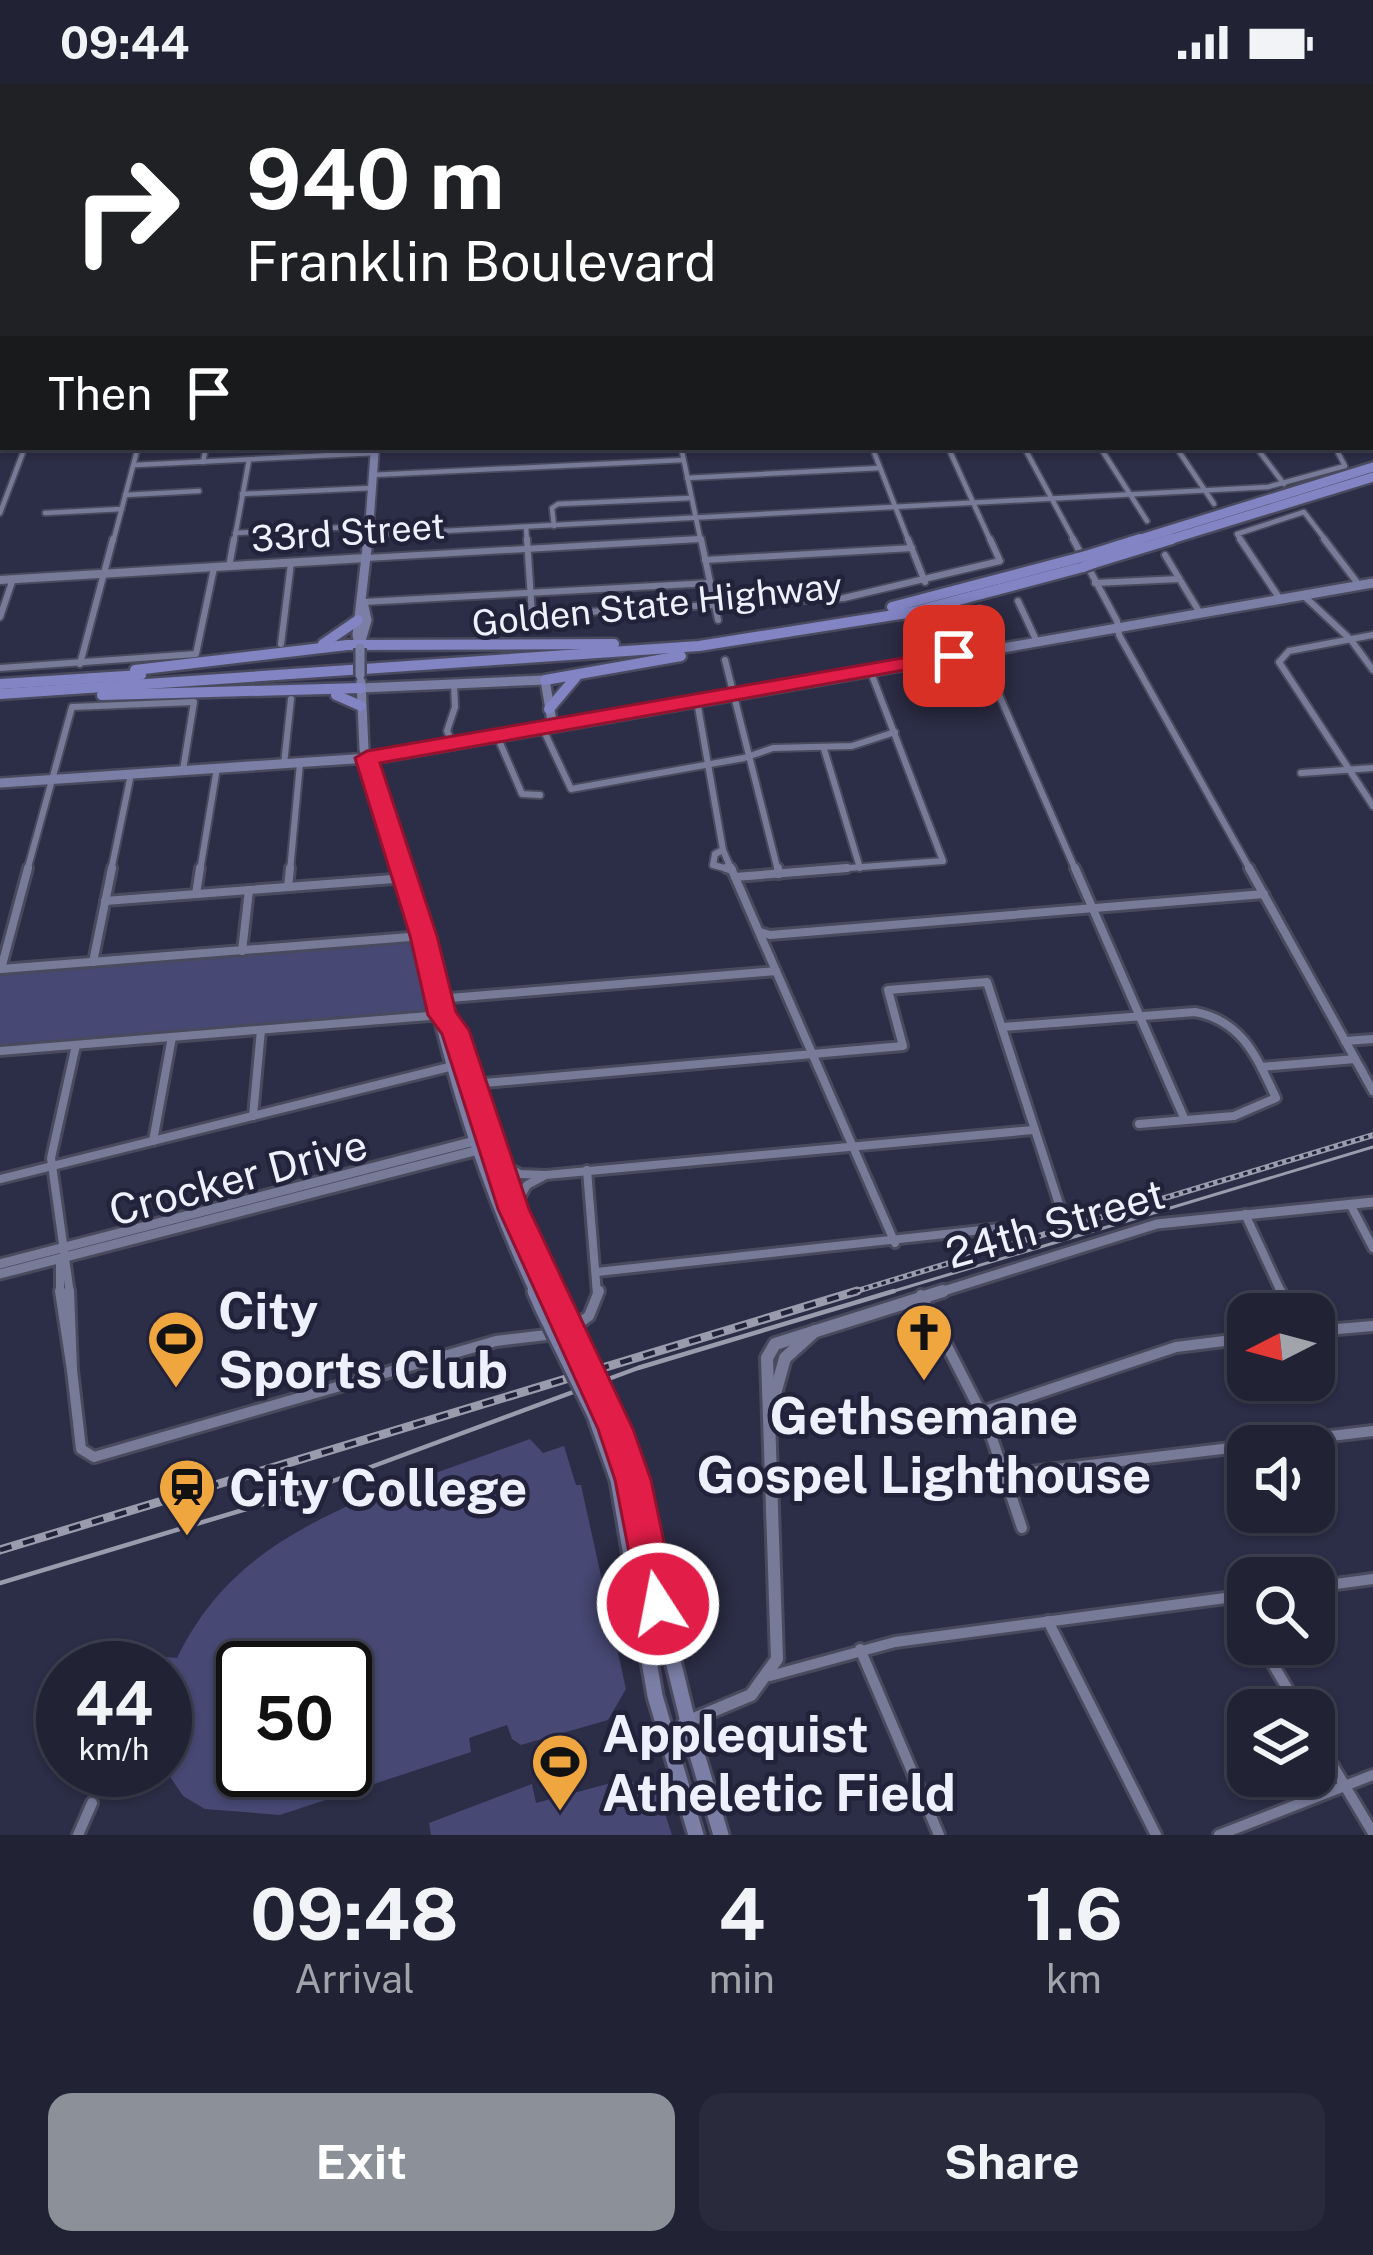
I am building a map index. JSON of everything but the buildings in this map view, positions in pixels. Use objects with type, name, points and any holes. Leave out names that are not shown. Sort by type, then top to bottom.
[{"type":"highway","name":"Golden State Highway","points":[[1,694],[624,653],[797,634],[980,596],[1373,467]]},
{"type":"highway","name":"Golden State Highway","points":[[0,683],[727,634],[876,610],[1086,561],[1373,477]]},
{"type":"highway","points":[[302,649],[334,639],[358,620]]},
{"type":"highway","points":[[545,680],[797,634]]},
{"type":"highway","points":[[30,682],[362,642],[614,644]]},
{"type":"highway","points":[[549,709],[564,686],[587,672]]},
{"type":"highway","points":[[287,695],[361,685]]},
{"type":"highway","points":[[1,694],[350,697],[361,706]]},
{"type":"main road","points":[[374,450],[361,685],[367,758],[424,936],[453,1066],[514,1209],[618,1480],[663,1730],[696,1835]]},
{"type":"main road","points":[[0,783],[367,758],[1373,583]]},
{"type":"main road","points":[[362,642],[358,620],[363,602]]},
{"type":"main road","points":[[361,685],[545,680],[548,728]]},
{"type":"main road","points":[[442,1015],[455,1030],[474,1091],[505,1228],[616,1429],[633,1480],[684,1723],[721,1835]]},
{"type":"main road","points":[[453,1066],[461,1071],[470,1095],[474,1091]]},
{"type":"main road","points":[[663,1730],[684,1723]]},
{"type":"street","points":[[0,513],[24,450]]},
{"type":"street","points":[[80,664],[137,450]]},
{"type":"street","points":[[203,462],[205,450]]},
{"type":"street","points":[[134,465],[374,450]]},
{"type":"street","points":[[681,450],[718,620]]},
{"type":"street","points":[[873,450],[925,582]]},
{"type":"street","points":[[526,527],[532,615],[844,598],[999,563],[949,450]]},
{"type":"street","points":[[1026,450],[1373,1091]]},
{"type":"street","points":[[1102,450],[1147,520]]},
{"type":"street","points":[[1178,450],[1214,504]]},
{"type":"street","points":[[1258,450],[1284,484]]},
{"type":"street","points":[[235,533],[554,526],[1284,484],[1347,464],[1337,450]]},
{"type":"street","points":[[229,567],[249,460]]},
{"type":"street","points":[[372,475],[683,460]]},
{"type":"street","points":[[687,478],[880,468]]},
{"type":"street","points":[[242,494],[371,488]]},
{"type":"street","points":[[125,495],[199,491]]},
{"type":"street","points":[[554,526],[555,505],[691,497]]},
{"type":"street","points":[[46,513],[122,509]]},
{"type":"street","points":[[1280,599],[1237,534],[1304,512],[1359,585]]},
{"type":"street","name":"33rd Street","points":[[0,580],[700,539]]},
{"type":"street","points":[[705,560],[912,548]]},
{"type":"street","points":[[1165,555],[1200,613]]},
{"type":"street","points":[[281,644],[291,563]]},
{"type":"street","points":[[0,668],[196,654],[214,568]]},
{"type":"street","points":[[1095,583],[1179,578]]},
{"type":"street","points":[[0,617],[13,579]]},
{"type":"street","points":[[363,602],[710,584]]},
{"type":"street","points":[[1303,595],[1351,640],[1373,670]]},
{"type":"street","points":[[1018,601],[1037,641]]},
{"type":"street","points":[[980,609],[997,648]]},
{"type":"street","points":[[938,616],[954,656]]},
{"type":"street","points":[[1373,635],[1289,652],[1279,659],[1373,806]]},
{"type":"street","points":[[980,651],[1185,1120]]},
{"type":"street","points":[[725,660],[779,874]]},
{"type":"street","points":[[734,874],[944,861],[870,670]]},
{"type":"street","points":[[453,744],[447,731],[455,707],[454,685]]},
{"type":"street","points":[[284,764],[287,695]]},
{"type":"street","points":[[697,701],[723,850],[895,1244]]},
{"type":"street","points":[[183,770],[194,702],[76,706],[70,710],[0,969],[424,936]]},
{"type":"street","points":[[548,728],[572,789],[783,747],[852,746],[896,732]]},
{"type":"street","points":[[497,736],[522,794],[540,795]]},
{"type":"street","points":[[824,748],[860,868]]},
{"type":"street","points":[[288,887],[300,763]]},
{"type":"street","points":[[196,894],[217,768]]},
{"type":"street","points":[[1301,772],[1373,768]]},
{"type":"street","points":[[93,962],[131,774]]},
{"type":"street","points":[[105,901],[406,878]]},
{"type":"street","points":[[242,951],[249,890]]},
{"type":"street","points":[[759,932],[770,935],[1264,894]]},
{"type":"street","points":[[0,909],[17,908]]},
{"type":"street","points":[[438,999],[776,971]]},
{"type":"street","points":[[474,1091],[903,1046],[888,990],[987,982],[1060,1207]]},
{"type":"street","points":[[1003,1027],[1195,1012],[1220,1017],[1242,1033],[1276,1098],[1245,1113],[1139,1124]]},
{"type":"street","points":[[0,1051],[442,1015]]},
{"type":"street","points":[[253,1116],[260,1030]]},
{"type":"street","points":[[154,1141],[172,1037]]},
{"type":"street","points":[[1346,1041],[1373,1039]]},
{"type":"street","points":[[76,1045],[51,1166],[70,1298],[81,1449],[94,1457],[496,1341],[553,1335],[576,1327],[594,1309],[597,1272],[587,1170]]},
{"type":"street","points":[[1261,1067],[1355,1059]]},
{"type":"street","points":[[0,1179],[453,1066]]},
{"type":"street","points":[[487,1147],[508,1171],[546,1175],[1034,1130]]},
{"type":"street","name":"Crocker Drive","points":[[0,1264],[487,1147]]},
{"type":"street","points":[[514,1209],[527,1185],[546,1175]]},
{"type":"street","name":"24th Street","points":[[770,1412],[768,1353],[780,1341],[820,1327],[1146,1227],[1373,1202]]},
{"type":"street","points":[[1350,1204],[1373,1248]]},
{"type":"street","points":[[238,1206],[242,1225]]},
{"type":"street","points":[[1245,1214],[1281,1293]]},
{"type":"street","points":[[597,1272],[895,1244],[1000,1228]]},
{"type":"street","name":"Crocker Drive","points":[[0,1274],[60,1253]]},
{"type":"street","points":[[921,1295],[982,1412],[1022,1528]]},
{"type":"street","points":[[1335,1329],[1373,1326]]},
{"type":"street","points":[[684,1723],[748,1700],[770,1676],[778,1642],[770,1412],[785,1358],[820,1327]]},
{"type":"street","points":[[982,1412],[1176,1347],[1227,1341]]},
{"type":"street","points":[[1005,1475],[1373,1431]]},
{"type":"street","points":[[1335,1584],[1373,1579]]},
{"type":"street","points":[[770,1676],[860,1649],[1227,1598]]},
{"type":"street","points":[[1048,1621],[1156,1835]]},
{"type":"street","points":[[860,1649],[939,1835]]},
{"type":"street","points":[[1335,1769],[1373,1833]]},
{"type":"street","points":[[1219,1835],[1373,1775]]},
{"type":"street","points":[[78,1835],[92,1803]]},
{"type":"shaded area","points":[[410,939],[418,947],[431,1004],[422,1014],[0,1049],[0,972]]},
{"type":"shaded area","points":[[530,1439],[543,1453],[564,1446],[576,1485],[581,1485],[626,1689],[608,1720],[521,1745],[512,1739],[507,1725],[469,1738],[471,1752],[372,1785],[372,1641],[216,1641],[216,1797],[335,1797],[280,1815],[205,1809],[185,1797],[192,1797],[192,1641],[187,1641],[199,1621],[223,1589],[282,1541],[425,1472],[427,1476]]},
{"type":"shaded area","name":"Applequist Atheletic Field","points":[[626,1779],[659,1795],[672,1835],[431,1835],[429,1823],[532,1784],[536,1803]]},
{"type":"tram line","points":[[884,1294],[1373,1147]]},
{"type":"tram line","points":[[0,1583],[306,1491],[638,1368],[894,1291]]},
{"type":"railway","points":[[847,1294],[1373,1135]]},
{"type":"railway","points":[[0,1550],[857,1291]]},
{"type":"place","name":"Gethsemane Gospel Lighthouse","points":[[924,1383]]},
{"type":"place","name":"City Sports Club","points":[[176,1390]]},
{"type":"place","name":"City College","points":[[187,1538]]},
{"type":"place","name":"Applequist Atheletic Field","points":[[560,1813]]},
{"type":"route","points":[[658,1604],[633,1480],[616,1429],[535,1263],[455,1030],[442,1015],[424,936],[367,758],[954,656]]}]
